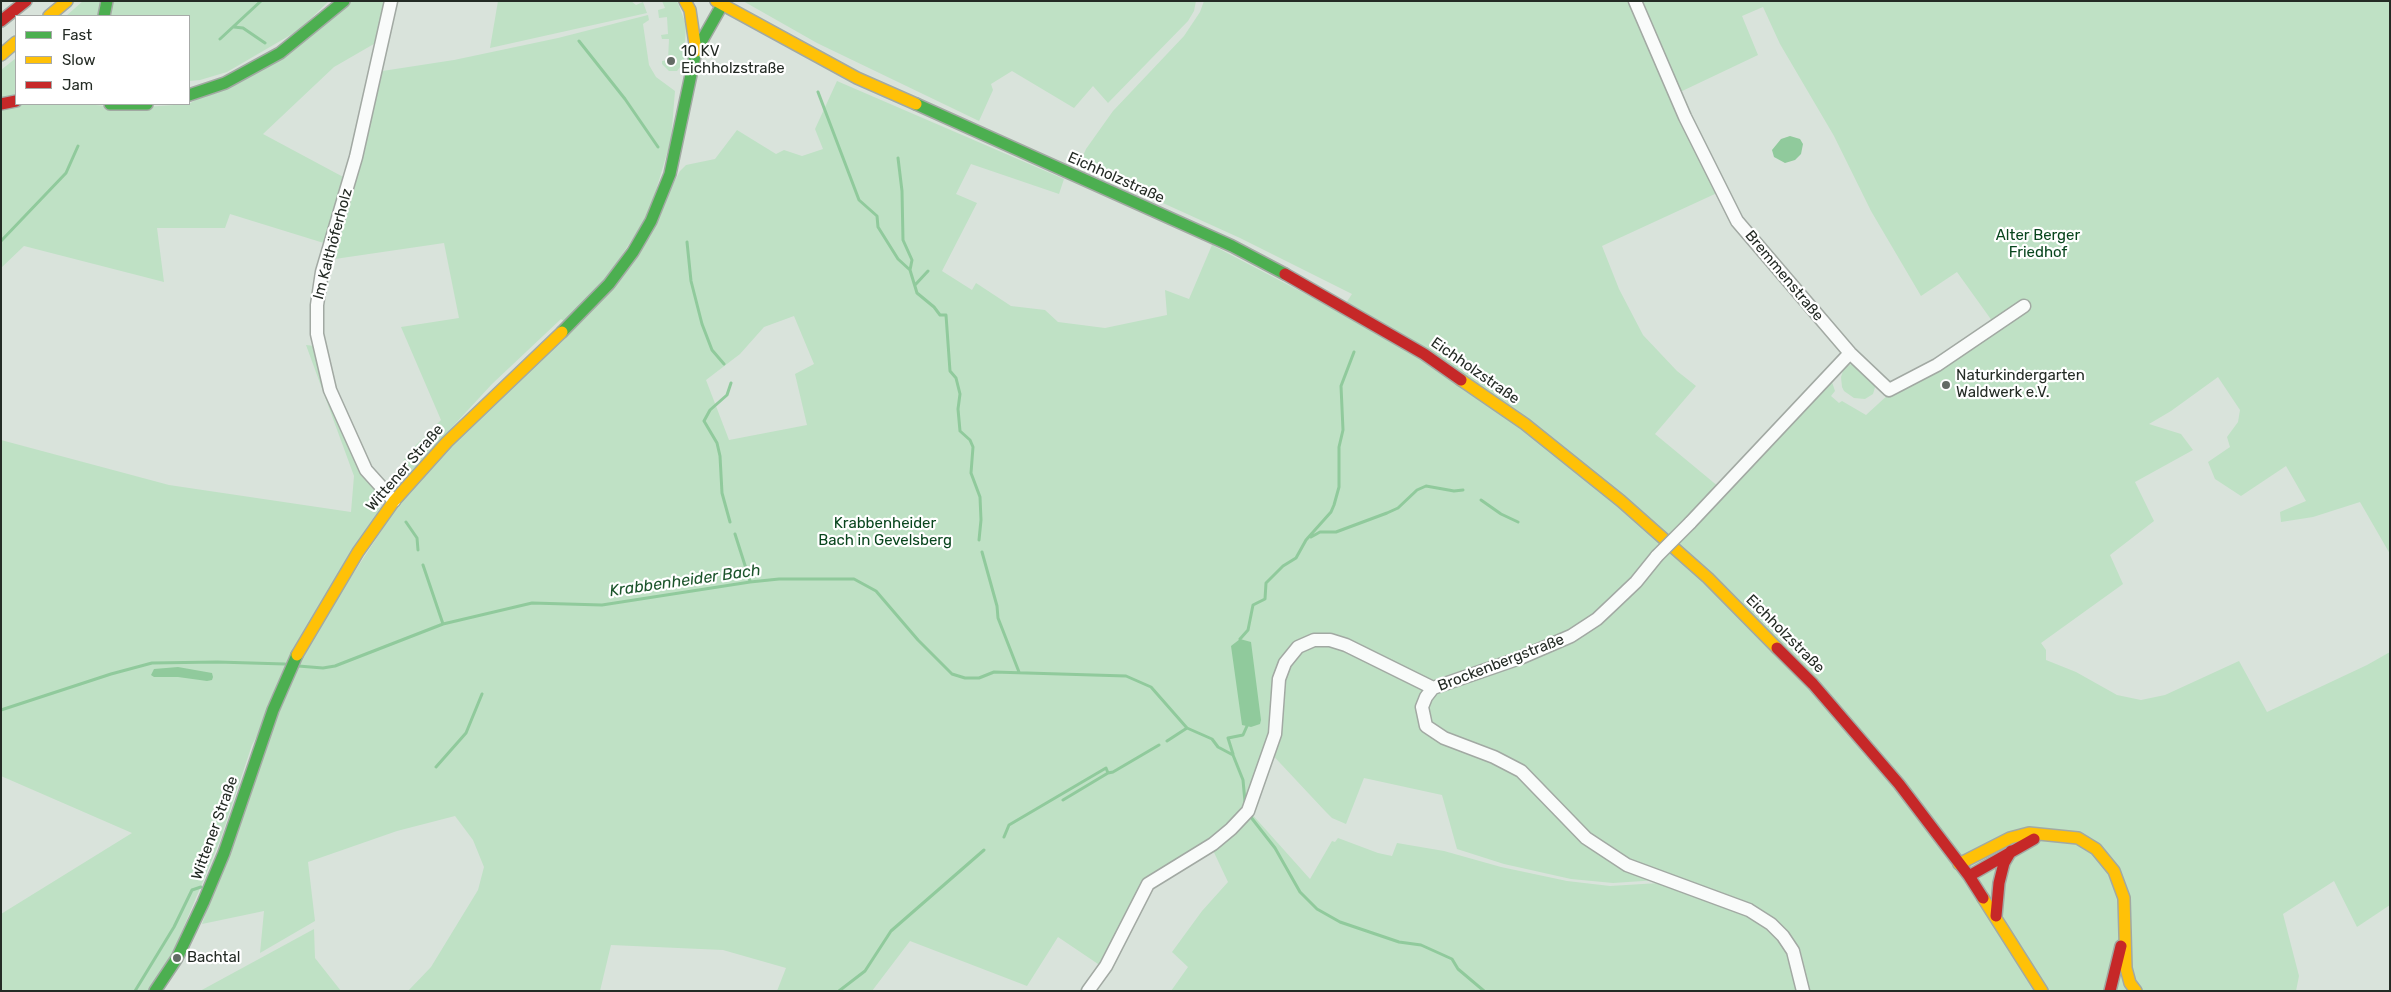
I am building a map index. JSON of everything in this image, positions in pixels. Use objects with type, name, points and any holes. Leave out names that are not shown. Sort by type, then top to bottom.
[{"type":"main road","points":[[1,21],[26,1]]},
{"type":"main road","points":[[50,15],[67,1]]},
{"type":"main road","points":[[104,15],[107,1]]},
{"type":"main road","points":[[190,95],[249,72],[280,54],[344,1]]},
{"type":"main road","points":[[685,1],[690,10],[696,51]]},
{"type":"main road","name":"Wittener Straße","points":[[155,991],[177,958],[203,903],[224,853],[273,710],[296,656],[358,552],[394,501],[471,417],[555,339],[609,284],[633,252],[651,221],[670,174],[696,51],[719,3]]},
{"type":"main road","name":"Eichholzstraße","points":[[719,3],[857,78],[1232,246],[1366,319],[1473,387],[1525,424],[1621,501],[1708,578],[1814,684],[1899,784],[1968,876],[1996,916],[2042,991]]},
{"type":"main road","points":[[1,55],[15,43]]},
{"type":"main road","points":[[190,89],[203,90]]},
{"type":"main road","points":[[1,104],[15,101]]},
{"type":"main road","points":[[1959,864],[2010,838],[2028,833],[2078,838],[2096,849],[2107,861],[2119,881],[2124,898],[2126,968],[2122,991]]},
{"type":"main road","points":[[1968,876],[2043,834]]},
{"type":"main road","points":[[1996,916],[1999,882],[2004,863],[2011,851]]},
{"type":"main road","points":[[2110,991],[2118,952],[2125,936]]},
{"type":"main road","points":[[2126,968],[2130,983],[2136,991]]},
{"type":"street","name":"Im Kalthöferholz","points":[[391,1],[356,157],[322,272],[317,305],[317,334],[330,390],[366,470],[394,501]]},
{"type":"street","name":"Bremmenstraße","points":[[1635,1],[1685,117],[1737,221],[1850,353],[1889,390],[1937,366],[2024,306]]},
{"type":"street","name":"Brockenbergstraße","points":[[1803,991],[1793,951],[1783,936],[1771,924],[1749,910],[1627,865],[1586,838],[1521,771],[1494,757],[1444,738],[1426,726],[1422,708],[1426,697],[1433,688],[1520,658],[1572,636],[1597,619],[1636,582],[1657,556],[1850,353]]},
{"type":"street","points":[[1088,991],[1106,966],[1148,884],[1213,844],[1231,830],[1248,811],[1275,734],[1279,679],[1285,663],[1298,647],[1314,640],[1330,640],[1346,645],[1433,688]]},
{"type":"green space","points":[[83,1],[101,1],[99,15],[67,15]]},
{"type":"green space","points":[[111,1],[329,1],[299,30],[227,72],[190,81],[190,15],[108,15]]},
{"type":"green space","points":[[350,1],[389,1],[379,41],[334,67],[263,134],[347,179],[327,244],[230,214],[225,228],[157,228],[164,282],[24,246],[1,268],[1,110],[23,105],[95,105],[129,108],[190,105]]},
{"type":"green space","points":[[498,1],[631,1],[636,5],[643,2],[647,13],[490,48]]},
{"type":"green space","points":[[662,1],[677,1],[686,24],[684,62],[677,71],[669,71],[662,64],[662,61],[668,60],[669,39],[662,39],[661,35],[668,34],[667,17],[659,18],[658,10],[665,8]]},
{"type":"green space","points":[[743,1],[1196,1],[1194,11],[1188,21],[1108,103],[1093,86],[1074,108],[1012,71],[991,84],[993,90],[979,121],[817,43]]},
{"type":"green space","points":[[1204,1],[1632,1],[1717,193],[1602,246],[1619,289],[1643,335],[1677,371],[1696,386],[1655,434],[1725,492],[1831,379],[1835,391],[1831,396],[1839,403],[1842,401],[1866,415],[1890,393],[1995,325],[1957,272],[1921,296],[1871,211],[1834,136],[1780,44],[1763,7],[1742,16],[1758,55],[1678,93],[1640,1],[2390,1],[2390,554],[2360,502],[2313,517],[2281,522],[2280,512],[2306,501],[2286,466],[2241,496],[2215,479],[2208,462],[2230,447],[2227,437],[2238,422],[2240,410],[2218,377],[2171,411],[2149,424],[2181,434],[2193,450],[2135,482],[2154,521],[2110,555],[2123,584],[2041,643],[2046,650],[2046,660],[2076,672],[2117,695],[2141,700],[2165,695],[2239,661],[2267,712],[2367,665],[2390,652],[2390,905],[2357,927],[2334,881],[2283,914],[2299,976],[2296,991],[1810,991],[1800,949],[1785,945],[1795,971],[1795,991],[1171,991],[1188,967],[1172,952],[1202,911],[1228,882],[1210,844],[1148,882],[1101,966],[1058,937],[1027,986],[910,941],[872,991],[777,991],[786,968],[723,950],[611,945],[600,991],[408,991],[431,967],[478,890],[484,867],[473,840],[455,816],[397,831],[308,862],[315,921],[260,953],[264,911],[202,924],[268,738],[299,665],[330,609],[397,507],[447,448],[576,325],[680,171],[686,165],[715,159],[737,130],[776,154],[784,150],[802,156],[823,149],[815,129],[837,81],[1064,179],[1059,194],[971,164],[956,194],[977,203],[942,271],[972,290],[976,283],[1011,306],[1045,310],[1058,322],[1105,328],[1167,315],[1165,290],[1189,299],[1212,245],[1340,312],[1352,294],[1240,238],[1079,165],[1086,149],[1113,111],[1184,36],[1200,12]],"holes":[[[794,316],[814,364],[795,374],[807,425],[729,440],[706,380],[740,354],[764,327]],[[1266,748],[1332,818],[1346,824],[1364,778],[1442,795],[1457,849],[1504,864],[1571,879],[1613,883],[1658,880],[1659,883],[1610,886],[1567,881],[1501,867],[1444,851],[1397,843],[1392,856],[1378,853],[1338,838],[1335,842],[1332,841],[1310,879],[1250,812]]]},
{"type":"green space","points":[[648,15],[649,20],[643,24],[649,65],[656,77],[675,91],[671,140],[649,214],[608,276],[565,322],[561,319],[492,384],[408,475],[400,467],[407,454],[441,420],[401,327],[459,318],[444,243],[328,260],[376,72],[454,60],[558,38]]},
{"type":"green space","points":[[15,59],[15,95],[1,98],[1,70]]},
{"type":"green space","points":[[306,345],[315,346],[363,471],[383,502],[252,745],[220,841],[174,950],[149,991],[1,991],[1,914],[132,833],[1,776],[1,440],[169,485],[351,512],[354,476]]},
{"type":"green space","points":[[1853,363],[1876,384],[1873,394],[1865,399],[1854,398],[1844,391],[1842,387],[1841,377],[1844,368]]},
{"type":"green space","points":[[314,929],[315,958],[341,991],[200,991]]},
{"type":"shaded area","points":[[1790,136],[1800,139],[1803,144],[1801,154],[1795,160],[1785,163],[1774,157],[1772,150],[1781,139]]},
{"type":"shaded area","points":[[1240,639],[1251,642],[1261,720],[1260,724],[1251,727],[1242,725],[1231,646]]},
{"type":"shaded area","points":[[178,667],[212,673],[212,680],[154,677],[151,675],[154,669]]},
{"type":"waterway","points":[[220,39],[261,1]]},
{"type":"waterway","points":[[234,27],[243,28],[265,43]]},
{"type":"waterway","points":[[579,41],[625,99],[658,147]]},
{"type":"waterway","points":[[818,92],[859,200],[877,216],[878,227],[898,259],[910,270],[917,293],[934,307],[940,315],[946,315],[950,371],[956,378],[960,394],[958,409],[960,431],[970,440],[973,447],[971,473],[980,497],[981,520],[979,540]]},
{"type":"waterway","points":[[1,241],[66,173],[78,146]]},
{"type":"waterway","points":[[898,158],[902,191],[903,240],[912,260],[910,270]]},
{"type":"waterway","points":[[687,242],[691,281],[702,324],[712,350],[724,364]]},
{"type":"waterway","points":[[915,285],[928,271]]},
{"type":"waterway","points":[[1240,639],[1248,630],[1253,605],[1265,599],[1266,583],[1283,566],[1296,558],[1306,540],[1331,512],[1334,505],[1339,487],[1339,447],[1343,430],[1341,386],[1354,352]]},
{"type":"waterway","points":[[730,522],[722,493],[720,456],[717,443],[704,421],[710,410],[727,395],[731,383]]},
{"type":"waterway","points":[[1311,537],[1320,532],[1336,532],[1387,513],[1398,508],[1417,490],[1426,486],[1454,491],[1463,490]]},
{"type":"waterway","points":[[1481,500],[1501,514],[1518,522]]},
{"type":"waterway","points":[[406,522],[417,538],[418,550]]},
{"type":"waterway","points":[[735,534],[750,581]]},
{"type":"waterway","points":[[982,552],[997,606],[998,618],[1019,672]]},
{"type":"waterway","points":[[423,565],[443,624]]},
{"type":"waterway","name":"Krabbenheider Bach","points":[[298,666],[323,668],[335,666],[443,624],[532,603],[602,605],[779,579],[854,579],[876,591],[918,640],[952,674],[965,678],[979,678],[994,672],[1126,676],[1151,687],[1187,728],[1212,739],[1218,747],[1233,755],[1243,780],[1245,802]]},
{"type":"waterway","name":"Krabbenheider Bach","points":[[1,710],[111,674],[152,663],[285,664]]},
{"type":"waterway","points":[[436,767],[466,733],[482,694]]},
{"type":"waterway","points":[[1233,754],[1228,738],[1243,735],[1247,726]]},
{"type":"waterway","points":[[1167,741],[1187,728]]},
{"type":"waterway","points":[[1004,837],[1009,825],[1106,768],[1108,773],[1113,772],[1159,745]]},
{"type":"waterway","points":[[1063,800],[1108,773]]},
{"type":"waterway","name":"Krabbenheider Bach","points":[[1250,816],[1275,848],[1300,892],[1317,909],[1340,922],[1399,942],[1421,945],[1452,959],[1458,969],[1484,991]]},
{"type":"waterway","points":[[839,991],[865,971],[891,931],[984,850]]},
{"type":"waterway","points":[[135,991],[174,927],[192,890],[201,887]]},
{"type":"traffic: fast","points":[[104,15],[107,1]]},
{"type":"traffic: fast","points":[[190,95],[225,83],[280,53],[344,1]]},
{"type":"traffic: fast","points":[[562,332],[609,284],[633,252],[651,221],[670,174],[696,51],[722,5]]},
{"type":"traffic: fast","points":[[916,104],[1232,246],[1285,274]]},
{"type":"traffic: fast","points":[[155,991],[177,958],[203,903],[224,853],[273,710],[297,655]]},
{"type":"traffic: slow","points":[[50,15],[67,1]]},
{"type":"traffic: slow","points":[[685,1],[690,10],[696,51]]},
{"type":"traffic: slow","points":[[716,1],[857,78],[916,104]]},
{"type":"traffic: slow","points":[[1,55],[15,43]]},
{"type":"traffic: slow","points":[[297,655],[358,552],[394,501],[447,442],[562,332]]},
{"type":"traffic: slow","points":[[1461,380],[1525,424],[1621,501],[1708,578],[1777,648]]},
{"type":"traffic: slow","points":[[1959,864],[2010,838],[2029,833],[2078,838],[2096,849],[2114,871],[2124,898],[2126,968],[2130,983],[2136,991]]},
{"type":"traffic: slow","points":[[1983,898],[2042,991]]},
{"type":"traffic: jam","points":[[1,21],[26,1]]},
{"type":"traffic: jam","points":[[1,104],[15,101]]},
{"type":"traffic: jam","points":[[1285,274],[1424,354],[1461,380]]},
{"type":"traffic: jam","points":[[1777,648],[1813,684],[1899,784],[1969,876],[1983,898]]},
{"type":"traffic: jam","points":[[1969,876],[2034,839]]},
{"type":"traffic: jam","points":[[1996,916],[1999,883],[2004,863],[2011,851]]},
{"type":"traffic: jam","points":[[2110,991],[2121,946]]},
{"type":"place","name":"10 KV Eichholzstraße","points":[[671,61]]},
{"type":"place","name":"Naturkindergarten Waldwerk e.V.","points":[[1946,385]]},
{"type":"place","name":"Bachtal","points":[[177,958]]},
{"type":"park label","name":"Alter Berger Friedhof","points":[[2038,244]]},
{"type":"park label","name":"Krabbenheider Bach in Gevelsberg","points":[[885,532]]}]
